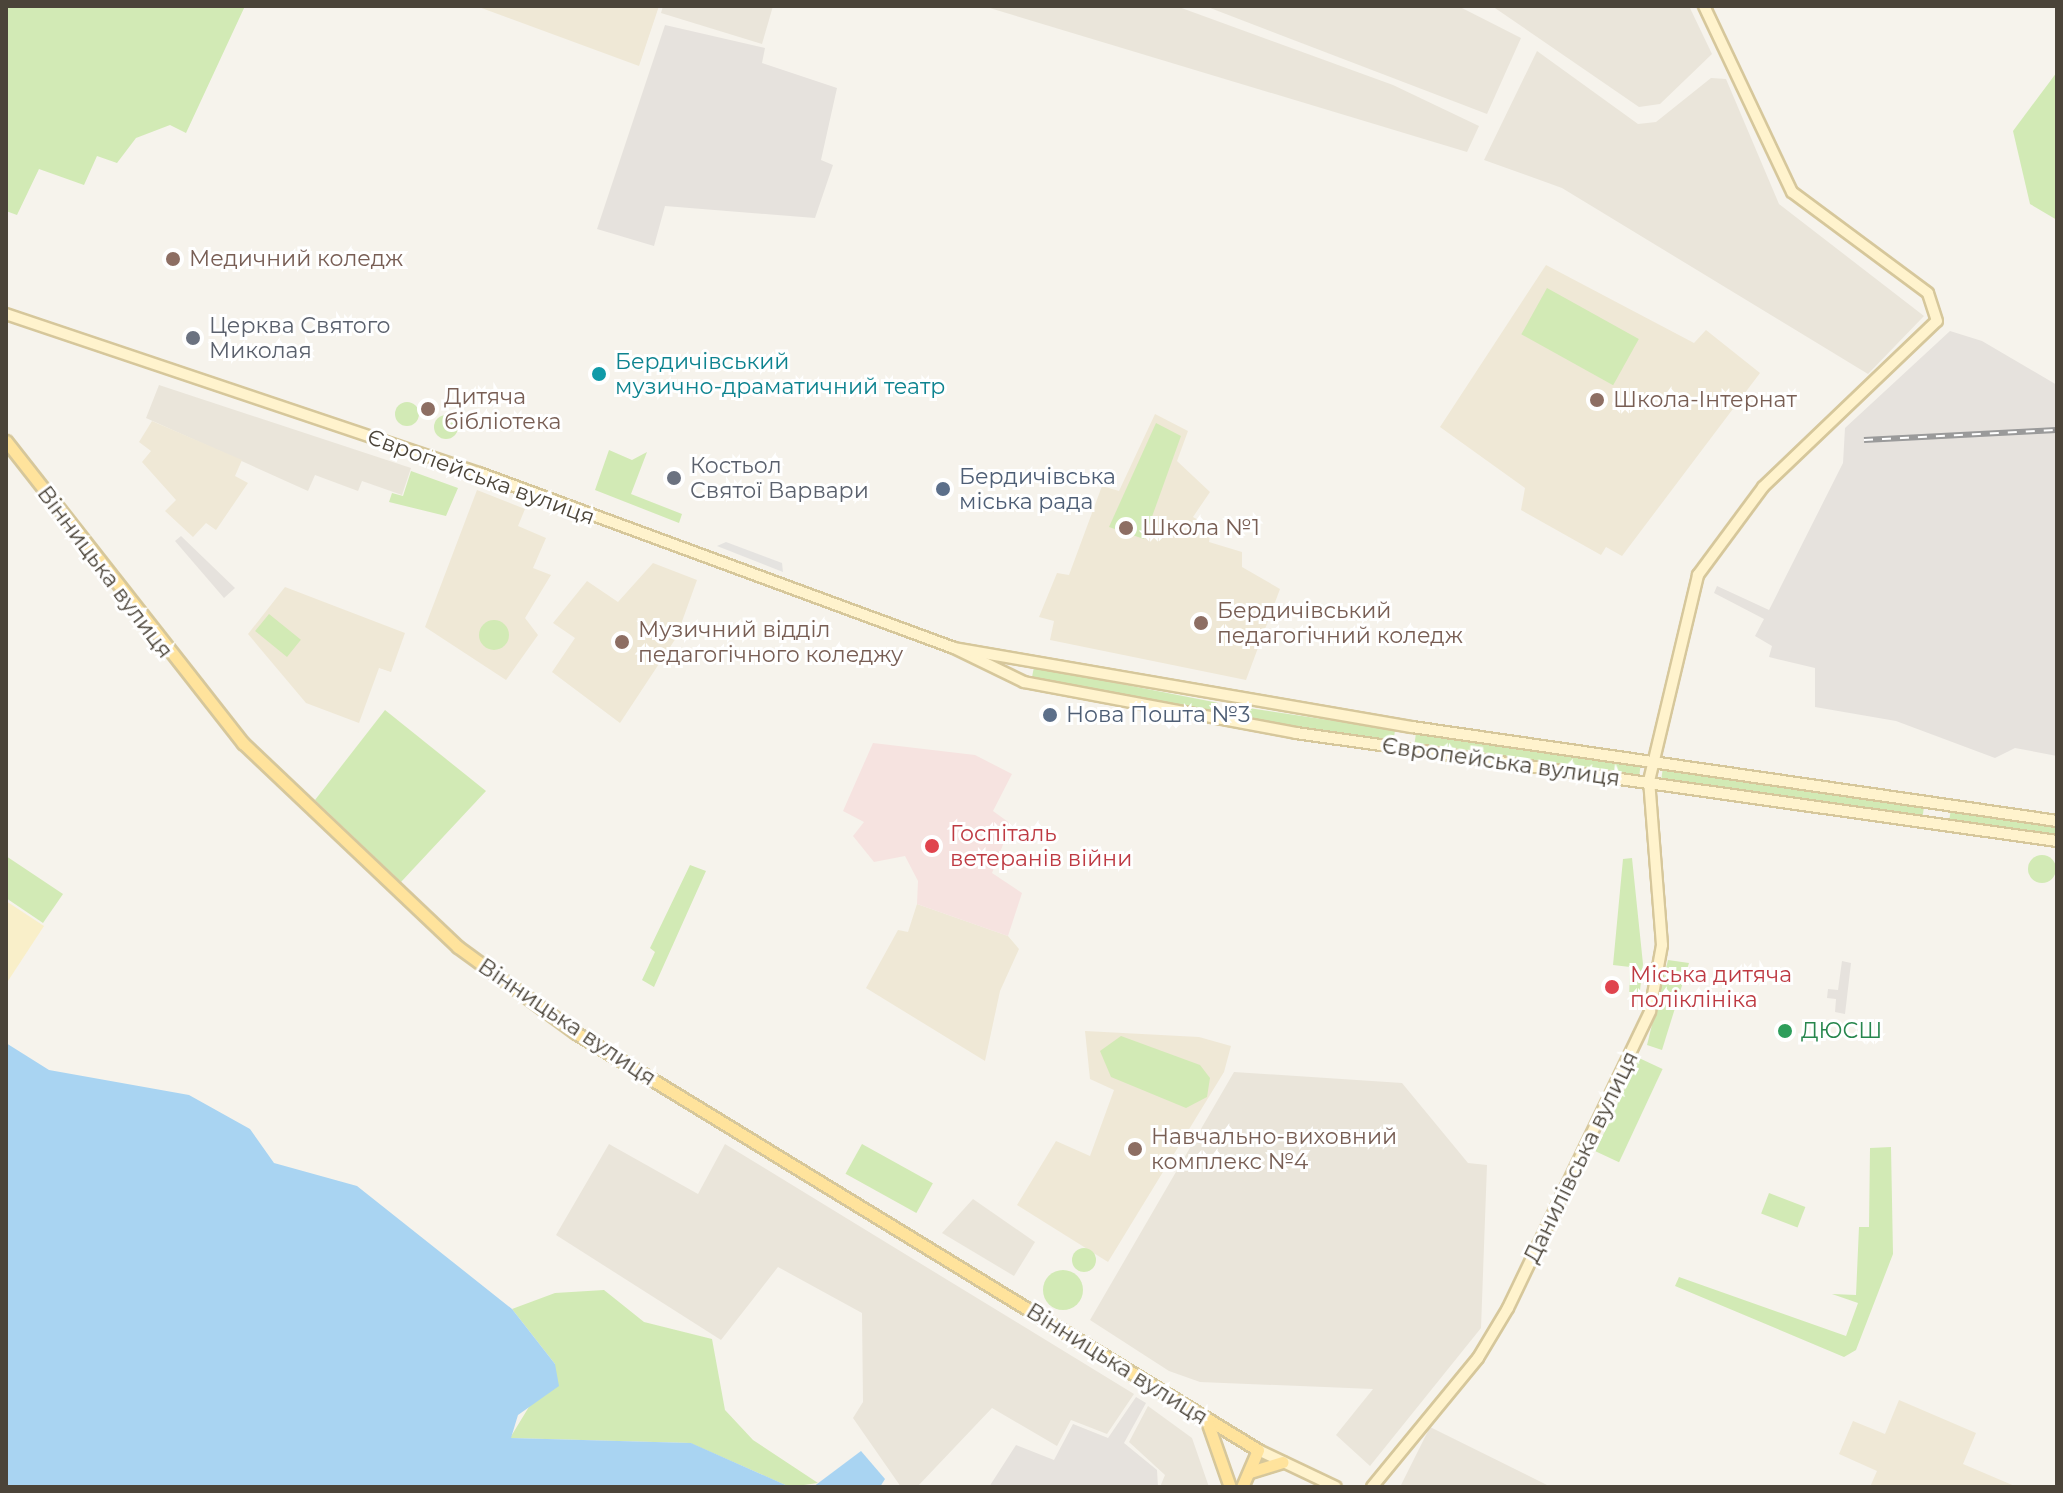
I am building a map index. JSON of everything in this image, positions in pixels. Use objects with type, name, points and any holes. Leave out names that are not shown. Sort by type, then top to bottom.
[{"type":"main road","name":"Вінницька вулиця","points":[[6,441],[212,709],[458,947],[576,1033],[1258,1450]]},
{"type":"main road","points":[[1206,1420],[1228,1471]]},
{"type":"main road","points":[[1230,1487],[1229,1450],[1245,1443]]},
{"type":"main road","points":[[1242,1487],[1258,1450]]},
{"type":"main road","points":[[1247,1475],[1282,1462]]},
{"type":"street","name":"Данилівська вулиця","points":[[1372,1487],[1478,1358],[1508,1308],[1650,1011],[1662,945],[1649,781],[1684,615],[1713,548],[1763,487],[1926,339],[1938,315],[1928,293],[1792,192],[1704,6]]},
{"type":"street","name":"Європейська вулиця","points":[[6,314],[466,469],[954,648],[1024,682],[1185,715],[2057,841]]},
{"type":"street","name":"Європейська вулиця","points":[[954,648],[1652,760],[2057,821]]},
{"type":"street","points":[[1258,1450],[1336,1487]]},
{"type":"shaded area","points":[[476,6],[659,6],[639,66]]},
{"type":"shaded area","points":[[663,6],[773,6],[762,44],[661,13]]},
{"type":"shaded area","points":[[983,6],[1176,6],[1393,85],[1479,126],[1467,152]]},
{"type":"shaded area","points":[[1205,6],[1458,6],[1521,38],[1487,114]]},
{"type":"shaded area","points":[[1492,6],[1689,6],[1712,54],[1660,104],[1639,107]]},
{"type":"shaded area","points":[[665,25],[765,48],[762,63],[837,88],[821,160],[833,165],[815,218],[665,206],[654,246],[597,229]]},
{"type":"shaded area","points":[[1537,51],[1638,124],[1656,122],[1711,78],[1726,79],[1779,204],[1924,316],[1868,374],[1562,188],[1484,160]]},
{"type":"shaded area","name":"Школа-Інтернат","points":[[1546,265],[1694,343],[1706,330],[1760,373],[1622,556],[1606,547],[1601,555],[1521,510],[1525,488],[1440,427]]},
{"type":"shaded area","points":[[1950,331],[1982,341],[2057,385],[2057,756],[2015,748],[1995,758],[1896,721],[1815,707],[1815,668],[1769,657],[1772,646],[1755,636],[1764,619],[1714,593],[1717,586],[1769,610],[1843,463],[1845,428]]},
{"type":"shaded area","points":[[159,385],[411,468],[402,495],[362,481],[358,491],[315,475],[308,491],[146,418]]},
{"type":"shaded area","points":[[1155,414],[1188,431],[1177,461],[1210,492],[1193,517],[1211,527],[1209,542],[1242,552],[1242,567],[1280,589],[1246,680],[1050,640],[1054,621],[1039,617],[1057,573],[1069,575],[1102,486],[1119,491]]},
{"type":"shaded area","points":[[152,421],[242,460],[235,476],[248,483],[216,530],[206,523],[193,537],[165,511],[176,500],[142,462],[151,451],[139,442]]},
{"type":"shaded area","points":[[477,490],[525,509],[518,526],[546,538],[533,568],[551,575],[525,618],[538,635],[506,680],[425,627]]},
{"type":"shaded area","points":[[181,536],[235,588],[224,598],[175,541]]},
{"type":"shaded area","points":[[726,542],[782,563],[783,572],[717,546]]},
{"type":"shaded area","name":"Музичний відділ педагогічного коледжу","points":[[653,563],[697,580],[676,638],[620,723],[552,672],[575,638],[553,623],[587,581],[618,602]]},
{"type":"shaded area","points":[[285,587],[405,633],[391,672],[379,668],[359,723],[306,703],[248,634]]},
{"type":"shaded area","name":"Госпіталь ветеранів війни","points":[[873,743],[975,755],[1012,774],[993,811],[1011,824],[992,873],[1022,893],[1008,936],[917,904],[918,881],[905,856],[874,862],[853,836],[864,822],[843,811]]},
{"type":"shaded area","points":[[917,904],[1008,936],[1019,949],[1000,991],[985,1061],[866,988],[898,930],[908,932]]},
{"type":"shaded area","points":[[1842,961],[1851,963],[1845,1014],[1835,1012],[1836,999],[1827,998],[1828,989],[1838,990]]},
{"type":"shaded area","name":"Навчально-виховний комплекс №4","points":[[1085,1031],[1199,1037],[1231,1046],[1224,1072],[1108,1262],[1017,1205],[1056,1141],[1090,1156],[1114,1090],[1090,1079]]},
{"type":"shaded area","points":[[1234,1072],[1402,1083],[1468,1163],[1487,1165],[1481,1328],[1370,1466],[1336,1435],[1373,1389],[1200,1382],[1169,1371],[1090,1320]]},
{"type":"shaded area","points":[[609,1144],[698,1194],[725,1144],[1134,1394],[1107,1434],[1071,1420],[1057,1446],[992,1408],[917,1487],[901,1487],[853,1418],[863,1402],[862,1313],[778,1267],[721,1340],[556,1235]]},
{"type":"shaded area","points":[[973,1199],[1035,1242],[1014,1276],[942,1233]]},
{"type":"shaded area","points":[[1136,1397],[1146,1403],[1124,1443],[1157,1470],[1158,1487],[989,1487],[1016,1445],[1054,1460],[1073,1424],[1108,1438]]},
{"type":"shaded area","points":[[1899,1400],[1976,1433],[1963,1464],[2017,1487],[1870,1487],[1877,1471],[1839,1454],[1853,1421],[1885,1434]]},
{"type":"shaded area","points":[[1148,1406],[1192,1438],[1209,1487],[1160,1487],[1165,1475],[1129,1442]]},
{"type":"shaded area","points":[[1430,1427],[1551,1487],[1400,1487]]},
{"type":"green space","points":[[6,6],[245,6],[186,133],[170,125],[136,138],[117,163],[97,156],[84,185],[39,169],[17,215],[6,211]]},
{"type":"green space","points":[[2057,72],[2057,220],[2030,204],[2013,131]]},
{"type":"green space","points":[[1547,288],[1639,339],[1613,385],[1521,334]]},
{"type":"green space","points":[[407,402],[416,405],[419,414],[416,423],[407,426],[398,423],[395,414],[398,405]]},
{"type":"green space","points":[[446,415],[454,419],[458,427],[454,435],[446,439],[438,435],[434,427],[438,419]]},
{"type":"green space","points":[[1156,423],[1181,436],[1144,539],[1109,527]]},
{"type":"green space","points":[[609,450],[632,460],[647,452],[631,494],[682,514],[679,523],[595,490]]},
{"type":"green space","points":[[411,471],[458,488],[446,516],[389,502],[392,493],[403,496]]},
{"type":"green space","points":[[269,614],[301,640],[287,657],[255,631]]},
{"type":"green space","points":[[494,620],[505,624],[509,635],[505,646],[494,650],[483,646],[479,635],[483,624]]},
{"type":"green space","points":[[1034,667],[1218,703],[1215,714],[1032,679]]},
{"type":"green space","points":[[1242,707],[1395,730],[1393,745],[1239,719]]},
{"type":"green space","points":[[385,710],[486,791],[401,882],[315,800]]},
{"type":"green space","points":[[1416,733],[1641,765],[1639,778],[1414,747]]},
{"type":"green space","points":[[1663,767],[1924,804],[1923,816],[1661,779]]},
{"type":"green space","points":[[1951,809],[2057,826],[2055,837],[1949,820]]},
{"type":"green space","points":[[2042,855],[2052,859],[2056,869],[2052,879],[2042,883],[2032,879],[2028,869],[2032,859]]},
{"type":"green space","points":[[6,856],[63,894],[43,923],[6,898]]},
{"type":"green space","points":[[1632,858],[1643,964],[1639,999],[1629,1000],[1630,967],[1613,965],[1623,859]]},
{"type":"green space","points":[[690,865],[706,871],[654,987],[642,980],[655,952],[650,948]]},
{"type":"green space","points":[[1668,960],[1689,963],[1662,1050],[1647,1045]]},
{"type":"green space","points":[[1121,1036],[1200,1065],[1210,1078],[1207,1097],[1186,1108],[1111,1077],[1100,1051]]},
{"type":"green space","points":[[1639,1058],[1663,1069],[1619,1162],[1595,1151]]},
{"type":"green space","points":[[862,1144],[933,1183],[916,1213],[846,1174]]},
{"type":"green space","points":[[1891,1147],[1893,1254],[1856,1350],[1844,1357],[1675,1286],[1679,1277],[1846,1336],[1858,1303],[1832,1294],[1856,1295],[1859,1227],[1869,1227],[1870,1148]]},
{"type":"green space","points":[[1769,1193],[1805,1207],[1798,1228],[1761,1214]]},
{"type":"green space","points":[[1084,1248],[1092,1252],[1096,1260],[1092,1268],[1084,1272],[1076,1268],[1072,1260],[1076,1252]]},
{"type":"green space","points":[[1063,1270],[1077,1276],[1083,1290],[1077,1304],[1063,1310],[1049,1304],[1043,1290],[1049,1276]]},
{"type":"green space","points":[[604,1290],[644,1322],[712,1339],[725,1410],[753,1440],[818,1483],[790,1487],[690,1443],[510,1438],[555,1364],[512,1309],[555,1293]]},
{"type":"sand","points":[[6,901],[44,926],[6,984]]},
{"type":"water","points":[[6,1043],[49,1070],[189,1095],[250,1129],[274,1163],[357,1186],[512,1309],[555,1364],[559,1386],[518,1415],[511,1438],[691,1443],[790,1487],[6,1487]]},
{"type":"water","points":[[861,1451],[885,1479],[880,1487],[813,1487]]},
{"type":"railway","points":[[1864,440],[2057,430]]},
{"type":"place","name":"Медичний коледж","points":[[173,259]]},
{"type":"place","name":"Церква Святого Миколая","points":[[193,338]]},
{"type":"place","name":"Бердичівський музично-драматичний театр","points":[[599,374]]},
{"type":"place","name":"Школа-Інтернат","points":[[1597,400]]},
{"type":"place","name":"Дитяча бібліотека","points":[[428,409]]},
{"type":"place","name":"Костьол Святої Варвари","points":[[674,478]]},
{"type":"place","name":"Бердичівська міська рада","points":[[943,489]]},
{"type":"place","name":"Школа №1","points":[[1126,528]]},
{"type":"place","name":"Бердичівський педагогічний коледж","points":[[1201,623]]},
{"type":"place","name":"Музичний відділ педагогічного коледжу","points":[[622,642]]},
{"type":"place","name":"Нова Пошта №3","points":[[1050,715]]},
{"type":"place","name":"Госпіталь ветеранів війни","points":[[932,846]]},
{"type":"place","name":"Міська дитяча поліклініка","points":[[1612,987]]},
{"type":"place","name":"ДЮСШ","points":[[1785,1031]]},
{"type":"place","name":"Навчально-виховний комплекс №4","points":[[1135,1149]]}]
